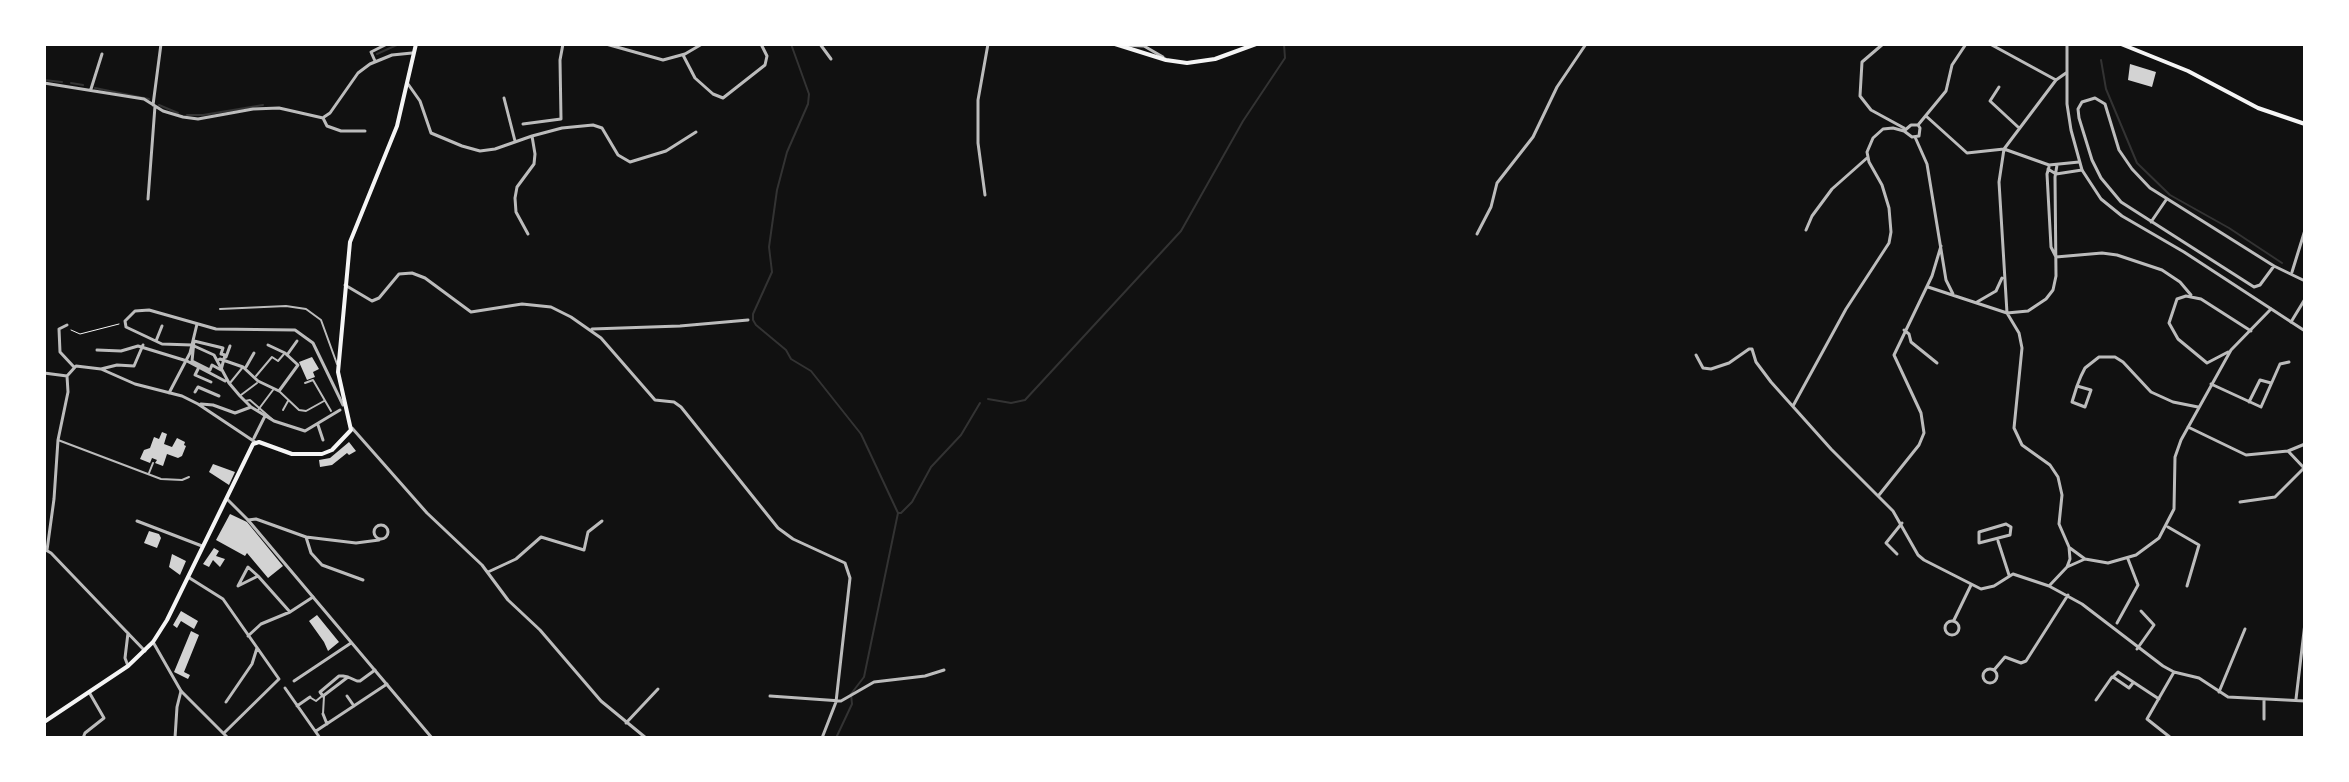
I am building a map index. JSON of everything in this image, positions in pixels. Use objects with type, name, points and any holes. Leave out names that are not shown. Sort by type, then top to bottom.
[{"type":"main road","points":[[44,722],[128,666],[153,642],[254,441],[289,453],[322,454],[332,450],[352,428],[342,408],[338,365],[350,242],[397,126],[416,44]]},
{"type":"main road","points":[[1117,45],[1166,60],[1201,62],[1256,44]]},
{"type":"main road","points":[[2121,44],[2188,71],[2266,112],[2305,124]]},
{"type":"street","points":[[148,199],[161,44]]},
{"type":"street","points":[[375,61],[371,52],[387,44]]},
{"type":"street","points":[[606,44],[660,60],[683,55],[702,44]]},
{"type":"street","points":[[683,55],[695,78],[713,94],[723,98],[765,65],[767,56],[761,44]]},
{"type":"street","points":[[820,44],[831,59]]},
{"type":"street","points":[[985,195],[978,143],[978,100],[988,44]]},
{"type":"street","points":[[1477,234],[1491,207],[1497,183],[1533,137],[1561,80],[1586,44]]},
{"type":"street","points":[[1883,44],[1862,62],[1860,96],[1871,110],[1915,137],[1927,161],[1947,284],[1956,296]]},
{"type":"street","points":[[1806,230],[1812,216],[1832,189],[1867,158],[1870,143],[1879,132],[1918,125],[1926,116],[1946,91],[1952,65],[1966,44]]},
{"type":"street","points":[[1990,44],[2056,80]]},
{"type":"street","points":[[2067,44],[2068,118],[2079,162],[2096,193],[2116,212],[2305,331]]},
{"type":"street","points":[[1117,45],[1151,46],[1166,60]]},
{"type":"street","points":[[523,124],[561,119],[562,46],[556,46]]},
{"type":"street","points":[[44,83],[144,99],[176,116],[191,118],[271,108],[323,118],[330,113],[358,73],[375,61],[412,53]]},
{"type":"street","points":[[90,90],[102,54]]},
{"type":"street","points":[[2066,73],[2056,80],[2004,149],[1999,182],[2007,313],[2019,333],[2022,348],[2013,418],[2015,430],[2022,445],[2050,465],[2058,477],[2062,495],[2059,524],[2069,547],[2067,567]]},
{"type":"street","points":[[406,83],[420,101],[428,128],[434,135],[480,151],[562,128],[597,126],[605,131],[618,155],[630,162],[666,151],[696,132]]},
{"type":"street","points":[[1999,87],[1990,101],[2018,128]]},
{"type":"street","points":[[504,98],[515,142]]},
{"type":"street","points":[[2274,266],[2260,285],[2254,287],[2121,202],[2101,178],[2092,160],[2080,126],[2078,109],[2082,102],[2095,98],[2105,104],[2118,145],[2143,183],[2274,266],[2305,281]]},
{"type":"street","points":[[1926,116],[1967,153],[2004,149],[2043,164],[2055,174]]},
{"type":"street","points":[[323,118],[327,126],[341,131],[365,131]]},
{"type":"street","points":[[1915,137],[1921,132],[1918,125]]},
{"type":"street","points":[[528,234],[516,212],[515,198],[517,187],[535,160],[532,136]]},
{"type":"street","points":[[1793,406],[1846,309],[1890,240],[1890,212],[1886,196],[1867,158]]},
{"type":"street","points":[[2048,167],[2079,162]]},
{"type":"street","points":[[1928,287],[2007,313],[2028,311],[2048,297],[2056,280],[2057,165]]},
{"type":"street","points":[[2048,167],[2051,247],[2056,257]]},
{"type":"street","points":[[2055,174],[2082,170]]},
{"type":"street","points":[[2151,222],[2166,200]]},
{"type":"street","points":[[2292,273],[2305,230]]},
{"type":"street","points":[[1879,495],[1919,445],[1924,433],[1921,412],[1894,357],[1904,330],[1928,287],[1941,246]]},
{"type":"street","points":[[2056,257],[2106,253],[2158,268],[2180,282],[2192,297]]},
{"type":"street","points":[[1936,264],[1943,263]]},
{"type":"street","points":[[345,285],[372,301],[379,298],[399,274],[412,273],[425,278],[471,312],[518,304],[545,306],[590,329],[613,351],[652,398],[674,402],[681,407],[742,486],[785,534],[841,560],[849,569],[836,702],[822,738]]},
{"type":"street","points":[[1975,302],[1996,291],[2003,275]]},
{"type":"street","points":[[2251,331],[2206,302],[2192,297],[2181,296],[2174,304],[2169,323],[2174,334],[2207,363],[2214,362],[2231,350],[2251,331],[2271,309]]},
{"type":"street","points":[[2291,322],[2305,299]]},
{"type":"street","points":[[220,309],[286,306],[306,309],[319,317],[327,330],[338,365]]},
{"type":"street","points":[[245,401],[250,400],[274,421],[302,431],[318,425],[342,408],[315,347],[303,334],[291,329],[226,330],[163,312],[135,311],[125,323],[156,342],[193,345],[214,355],[240,396],[245,401],[274,421]]},
{"type":"street","points":[[590,329],[748,320]]},
{"type":"street","points":[[169,393],[187,361],[197,324]]},
{"type":"street","points":[[67,325],[58,330],[60,352],[74,367],[101,369],[117,365],[134,366],[142,346]]},
{"type":"street","points":[[156,342],[162,326]]},
{"type":"street","points":[[1904,330],[1911,342],[1937,363]]},
{"type":"street","points":[[193,345],[194,341],[223,348],[221,354],[225,355],[224,361]]},
{"type":"street","points":[[240,396],[272,357],[278,361],[297,341]]},
{"type":"street","points":[[193,345],[193,361],[210,370],[212,365],[221,369]]},
{"type":"street","points":[[198,404],[213,405],[235,413],[256,408],[277,390],[298,365],[286,354],[268,345]]},
{"type":"street","points":[[97,350],[121,351],[142,346],[187,361],[229,383]]},
{"type":"street","points":[[221,369],[230,346]]},
{"type":"street","points":[[1696,355],[1703,368],[1711,369],[1726,365],[1751,348],[1757,365],[1902,523],[1921,558],[1971,585],[1987,588],[2016,574],[2049,586],[2068,595],[2137,649],[2174,672],[2199,678],[2232,698],[2305,701]]},
{"type":"street","points":[[2069,547],[2085,559],[2105,563],[2128,559],[2150,546],[2167,526],[2175,505],[2176,453],[2231,350]]},
{"type":"street","points":[[229,383],[254,353]]},
{"type":"street","points":[[2078,383],[2091,390],[2085,407],[2072,403],[2078,383],[2085,368],[2093,360],[2104,356],[2115,357],[2151,392],[2173,402],[2198,407]]},
{"type":"street","points":[[217,362],[220,359],[244,368],[256,380],[277,390],[299,410],[306,411],[324,401]]},
{"type":"street","points":[[2211,384],[2261,407],[2280,363],[2289,362]]},
{"type":"street","points":[[74,367],[67,376],[68,392],[58,440],[54,499],[46,550],[145,651]]},
{"type":"street","points":[[199,367],[195,375],[211,382]]},
{"type":"street","points":[[101,369],[135,384],[192,399],[254,441],[265,416]]},
{"type":"street","points":[[44,373],[67,376]]},
{"type":"street","points":[[207,391],[214,374]]},
{"type":"street","points":[[305,383],[313,380],[331,411]]},
{"type":"street","points":[[2249,402],[2260,380],[2271,383]]},
{"type":"street","points":[[195,392],[198,387],[219,396]]},
{"type":"street","points":[[283,410],[288,400]]},
{"type":"street","points":[[318,425],[323,440]]},
{"type":"street","points":[[2188,427],[2246,455],[2288,451],[2305,444]]},
{"type":"street","points":[[352,428],[427,513],[488,572],[508,600],[540,630],[601,701],[646,738]]},
{"type":"street","points":[[58,440],[161,479],[182,480],[189,477]]},
{"type":"street","points":[[2240,502],[2275,497],[2304,468],[2288,451]]},
{"type":"street","points":[[149,474],[153,463]]},
{"type":"street","points":[[227,499],[432,738]]},
{"type":"street","points":[[248,520],[256,519],[306,537],[356,543],[379,540]]},
{"type":"street","points":[[137,521],[202,546]]},
{"type":"street","points":[[488,572],[516,559],[541,537],[584,550],[588,532],[602,521]]},
{"type":"street","points":[[1897,554],[1886,543],[1902,523]]},
{"type":"street","points":[[2009,524],[2011,533],[1998,539],[1981,544],[1977,534],[2009,524]]},
{"type":"street","points":[[2167,526],[2199,545],[2187,586]]},
{"type":"street","points":[[306,537],[311,553],[322,565],[363,580]]},
{"type":"street","points":[[1998,539],[2009,575]]},
{"type":"street","points":[[2049,586],[2067,567],[2085,559]]},
{"type":"street","points":[[2117,623],[2138,585],[2128,559]]},
{"type":"street","points":[[258,576],[238,586],[248,567],[258,576],[290,612]]},
{"type":"street","points":[[188,577],[223,599],[320,738]]},
{"type":"street","points":[[1954,620],[1971,585]]},
{"type":"street","points":[[1994,670],[2005,657],[2022,663],[2028,660],[2068,595]]},
{"type":"street","points":[[248,636],[261,624],[290,612],[313,596]]},
{"type":"street","points":[[2137,649],[2154,624],[2141,611]]},
{"type":"street","points":[[2296,700],[2305,623]]},
{"type":"street","points":[[2219,692],[2245,629]]},
{"type":"street","points":[[128,633],[125,658],[128,666]]},
{"type":"street","points":[[153,642],[181,691],[228,738]]},
{"type":"street","points":[[293,682],[352,642]]},
{"type":"street","points":[[226,702],[252,664],[257,648]]},
{"type":"street","points":[[327,724],[320,690],[341,676],[360,681],[375,670]]},
{"type":"street","points":[[770,696],[836,702],[853,696],[874,682],[944,670]]},
{"type":"street","points":[[2171,738],[2147,721],[2174,672]]},
{"type":"street","points":[[297,706],[310,697],[316,701],[348,677]]},
{"type":"street","points":[[2096,700],[2113,677],[2129,688],[2133,683],[2159,699]]},
{"type":"street","points":[[224,734],[279,679]]},
{"type":"street","points":[[329,683],[333,688]]},
{"type":"street","points":[[316,731],[387,684]]},
{"type":"street","points":[[626,723],[658,689]]},
{"type":"street","points":[[175,738],[181,691]]},
{"type":"street","points":[[83,738],[104,718],[89,692]]},
{"type":"street","points":[[347,696],[354,706]]},
{"type":"street","points":[[2264,700],[2264,719]]},
{"type":"path","points":[[67,325],[80,334],[125,323]]},
{"type":"building","points":[[2130,64],[2156,72],[2152,87],[2128,80]]},
{"type":"building","points":[[312,357],[319,369],[313,372],[315,377],[307,380],[299,362]]},
{"type":"building","points":[[162,432],[167,434],[164,444],[172,447],[177,438],[185,442],[182,456],[178,458],[167,454],[163,466],[152,458],[150,463],[140,459],[144,450],[150,448],[154,437],[159,439]]},
{"type":"building","points":[[349,442],[356,451],[347,453],[332,465],[320,467],[319,460],[330,458]]},
{"type":"building","points":[[213,464],[235,472],[229,485],[209,472]]},
{"type":"building","points":[[230,514],[247,522],[283,566],[268,578],[247,553],[245,556],[216,540]]},
{"type":"building","points":[[149,531],[159,534],[161,538],[157,548],[144,543]]},
{"type":"building","points":[[214,548],[219,551],[216,556],[225,559],[220,567],[213,560],[209,567],[203,564]]},
{"type":"building","points":[[172,554],[186,561],[180,575],[169,567]]},
{"type":"building","points":[[181,611],[198,621],[194,629],[181,621],[177,628],[173,625]]},
{"type":"building","points":[[317,615],[339,642],[328,651],[309,621]]},
{"type":"building","points":[[191,631],[199,635],[184,672],[190,675],[188,679],[174,672]]},
{"type":"waterway","points":[[377,54],[399,44]]},
{"type":"waterway","points":[[791,44],[809,94],[808,104],[787,152],[777,190],[769,247],[772,272],[753,320],[786,350],[791,359],[811,371],[861,434],[898,513]]},
{"type":"waterway","points":[[988,399],[1011,403],[1025,400],[1181,231],[1243,121],[1285,58],[1284,44]]},
{"type":"waterway","points":[[2101,60],[2106,89],[2137,163],[2170,195],[2229,228],[2282,263]]},
{"type":"waterway","points":[[44,80],[62,82]]},
{"type":"waterway","points":[[71,83],[83,85]]},
{"type":"waterway","points":[[95,88],[149,99]]},
{"type":"waterway","points":[[159,105],[178,113]]},
{"type":"waterway","points":[[187,115],[263,105]]},
{"type":"waterway","points":[[836,738],[852,704],[851,694],[864,677],[898,513],[912,502],[931,467],[961,435],[980,403]]}]
